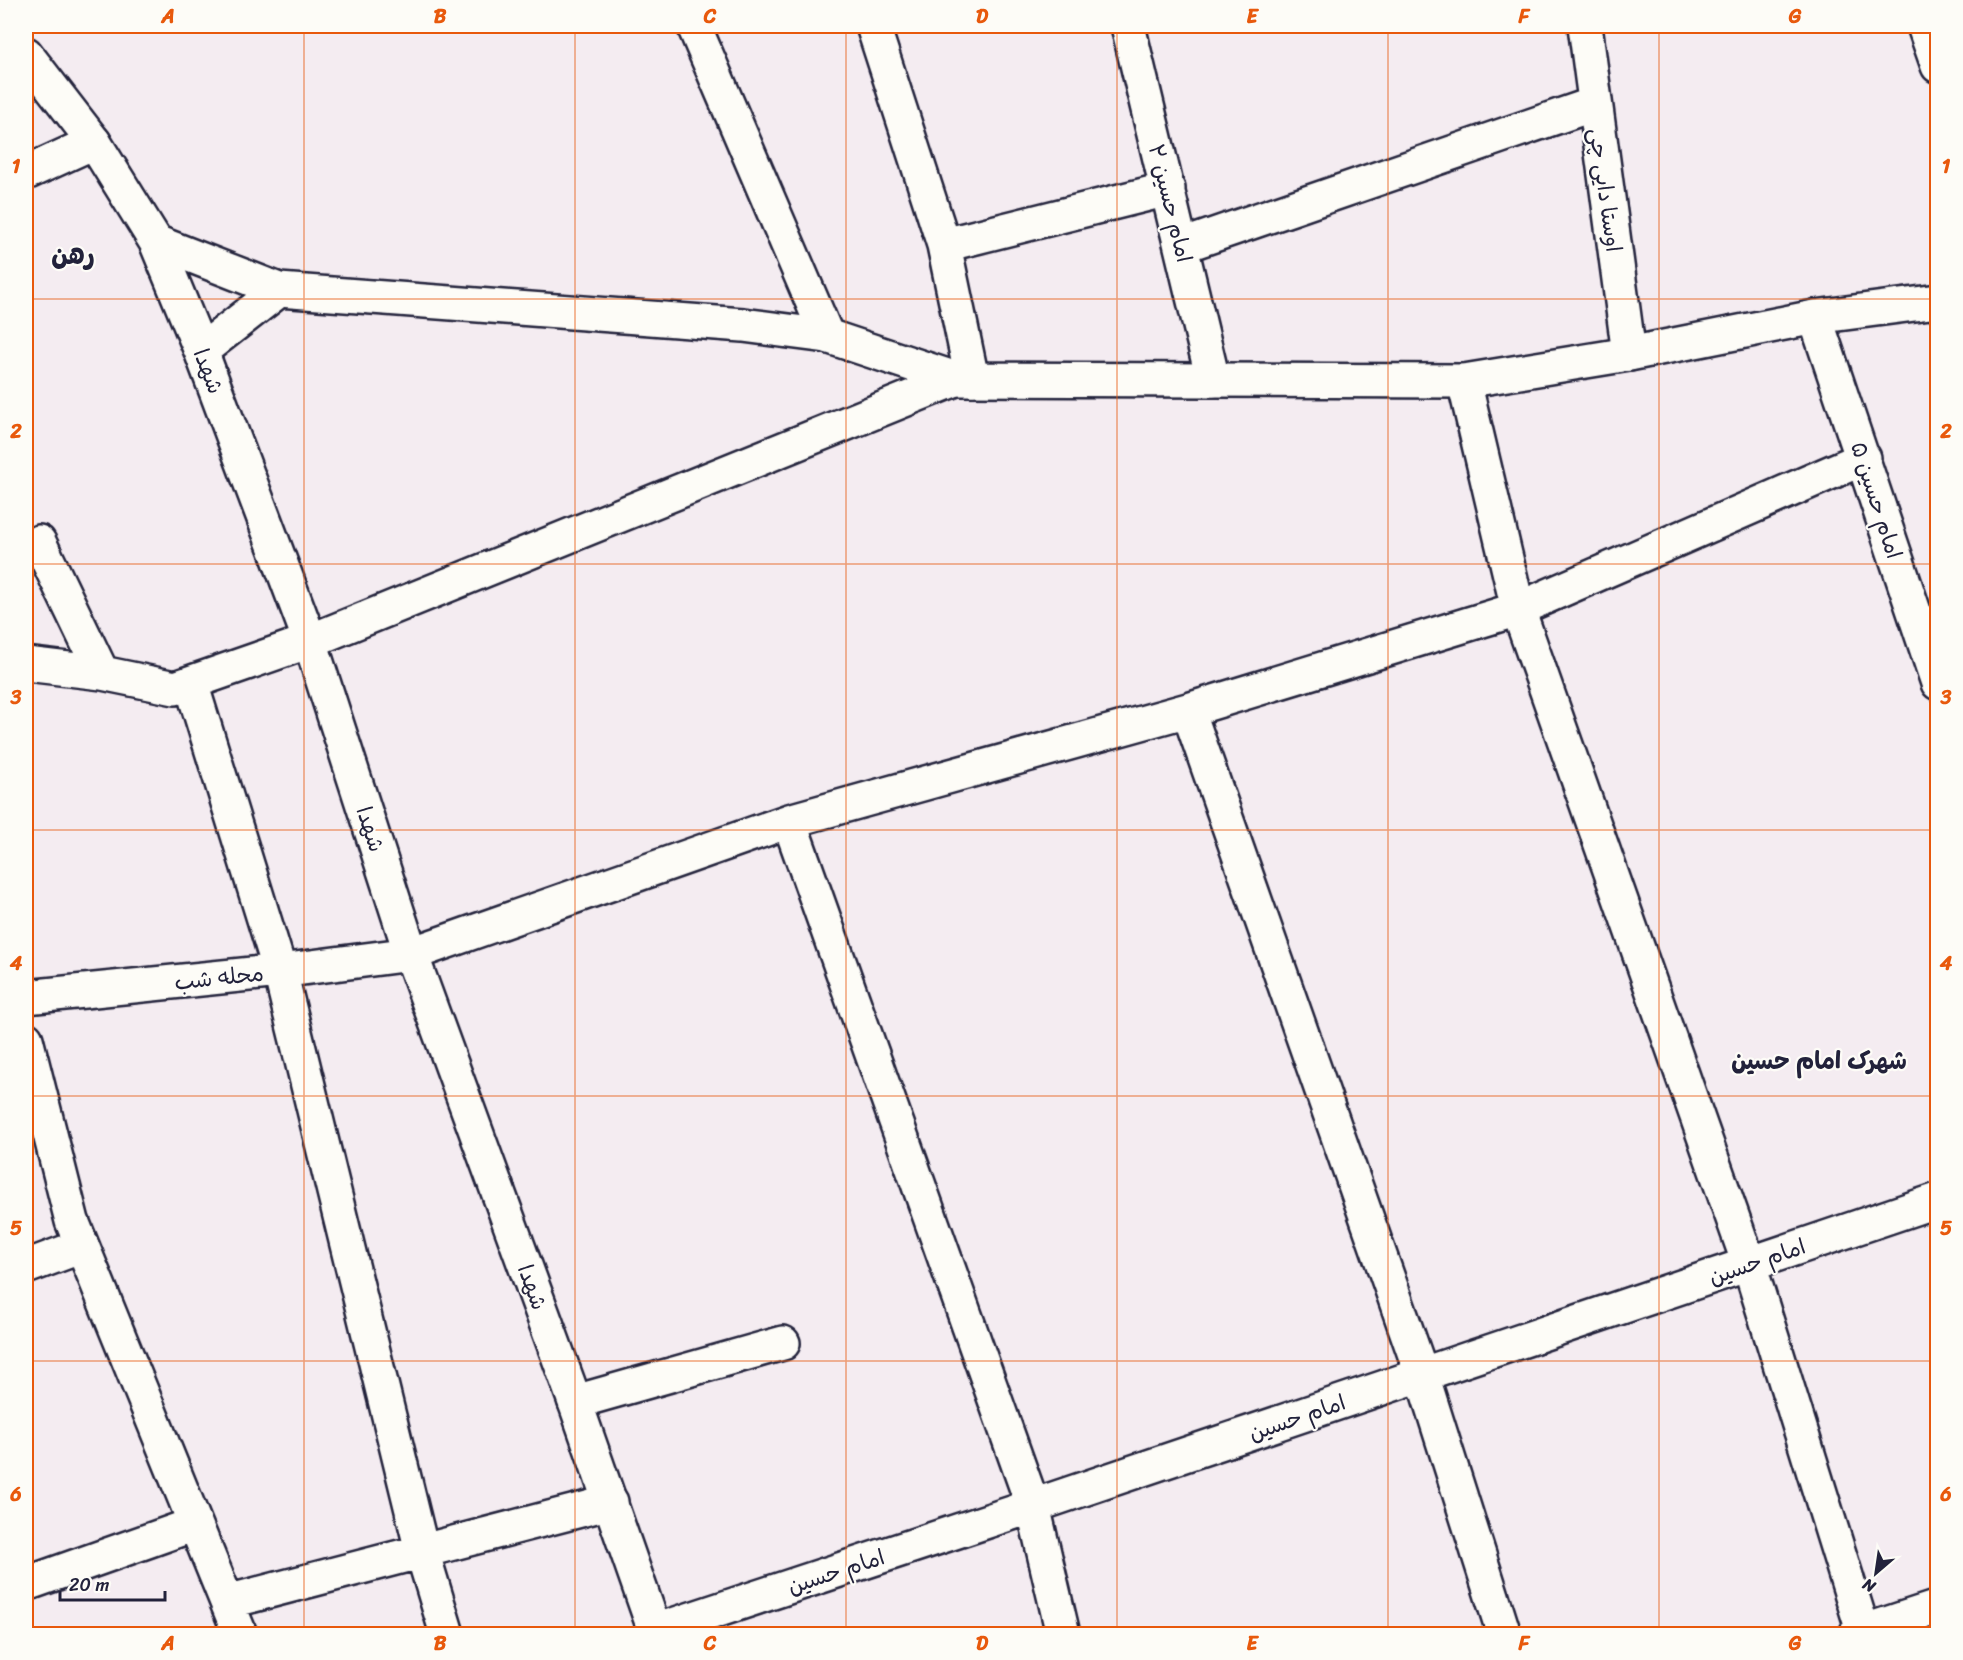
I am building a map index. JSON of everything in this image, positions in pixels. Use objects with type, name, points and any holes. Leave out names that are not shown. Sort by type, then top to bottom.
[{"type":"street","points":[[694,26],[827,336]]},
{"type":"street","points":[[873,26],[944,245],[964,379]]},
{"type":"street","name":"امام حسین ۲","points":[[1128,26],[1213,380]]},
{"type":"street","name":"اوستا دایی چی","points":[[1585,26],[1629,354]]},
{"type":"street","points":[[1924,26],[1938,66]]},
{"type":"street","name":"شهدا","points":[[26,54],[94,142],[156,242],[201,351],[310,641],[411,954],[611,1502],[655,1633]]},
{"type":"street","points":[[1182,246],[1594,104]]},
{"type":"street","points":[[26,172],[94,142]]},
{"type":"street","points":[[944,245],[1168,189]]},
{"type":"street","points":[[156,242],[279,290],[743,325],[827,336],[964,379],[1464,381],[1629,354],[1815,317],[1938,301]]},
{"type":"street","points":[[201,351],[279,290]]},
{"type":"street","name":"امام حسین ۵","points":[[1815,317],[1938,683]]},
{"type":"street","points":[[26,664],[102,673],[175,688],[310,641],[964,379]]},
{"type":"street","points":[[1464,381],[1518,609],[1749,1264],[1861,1634],[1938,1607]]},
{"type":"street","name":"محله شب","points":[[26,997],[280,971],[411,954],[789,821],[1188,710],[1518,609],[1864,458]]},
{"type":"street","points":[[39,542],[102,673]]},
{"type":"street","points":[[191,682],[280,971],[422,1551],[447,1635]]},
{"type":"street","points":[[1188,710],[1422,1375],[1504,1635]]},
{"type":"street","points":[[789,821],[1033,1506],[1064,1635]]},
{"type":"street","points":[[26,1039],[72,1221],[240,1635]]},
{"type":"street","name":"امام حسین","points":[[655,1633],[1938,1200]]},
{"type":"street","points":[[26,1267],[82,1246]]},
{"type":"street","points":[[575,1402],[783,1343]]},
{"type":"street","points":[[227,1602],[611,1502]]},
{"type":"street","points":[[26,1584],[195,1524]]},
{"type":"district","name":"رهن","points":[[73,255]]},
{"type":"district","name":"شهرک امام حسین","points":[[1819,1061]]}]
